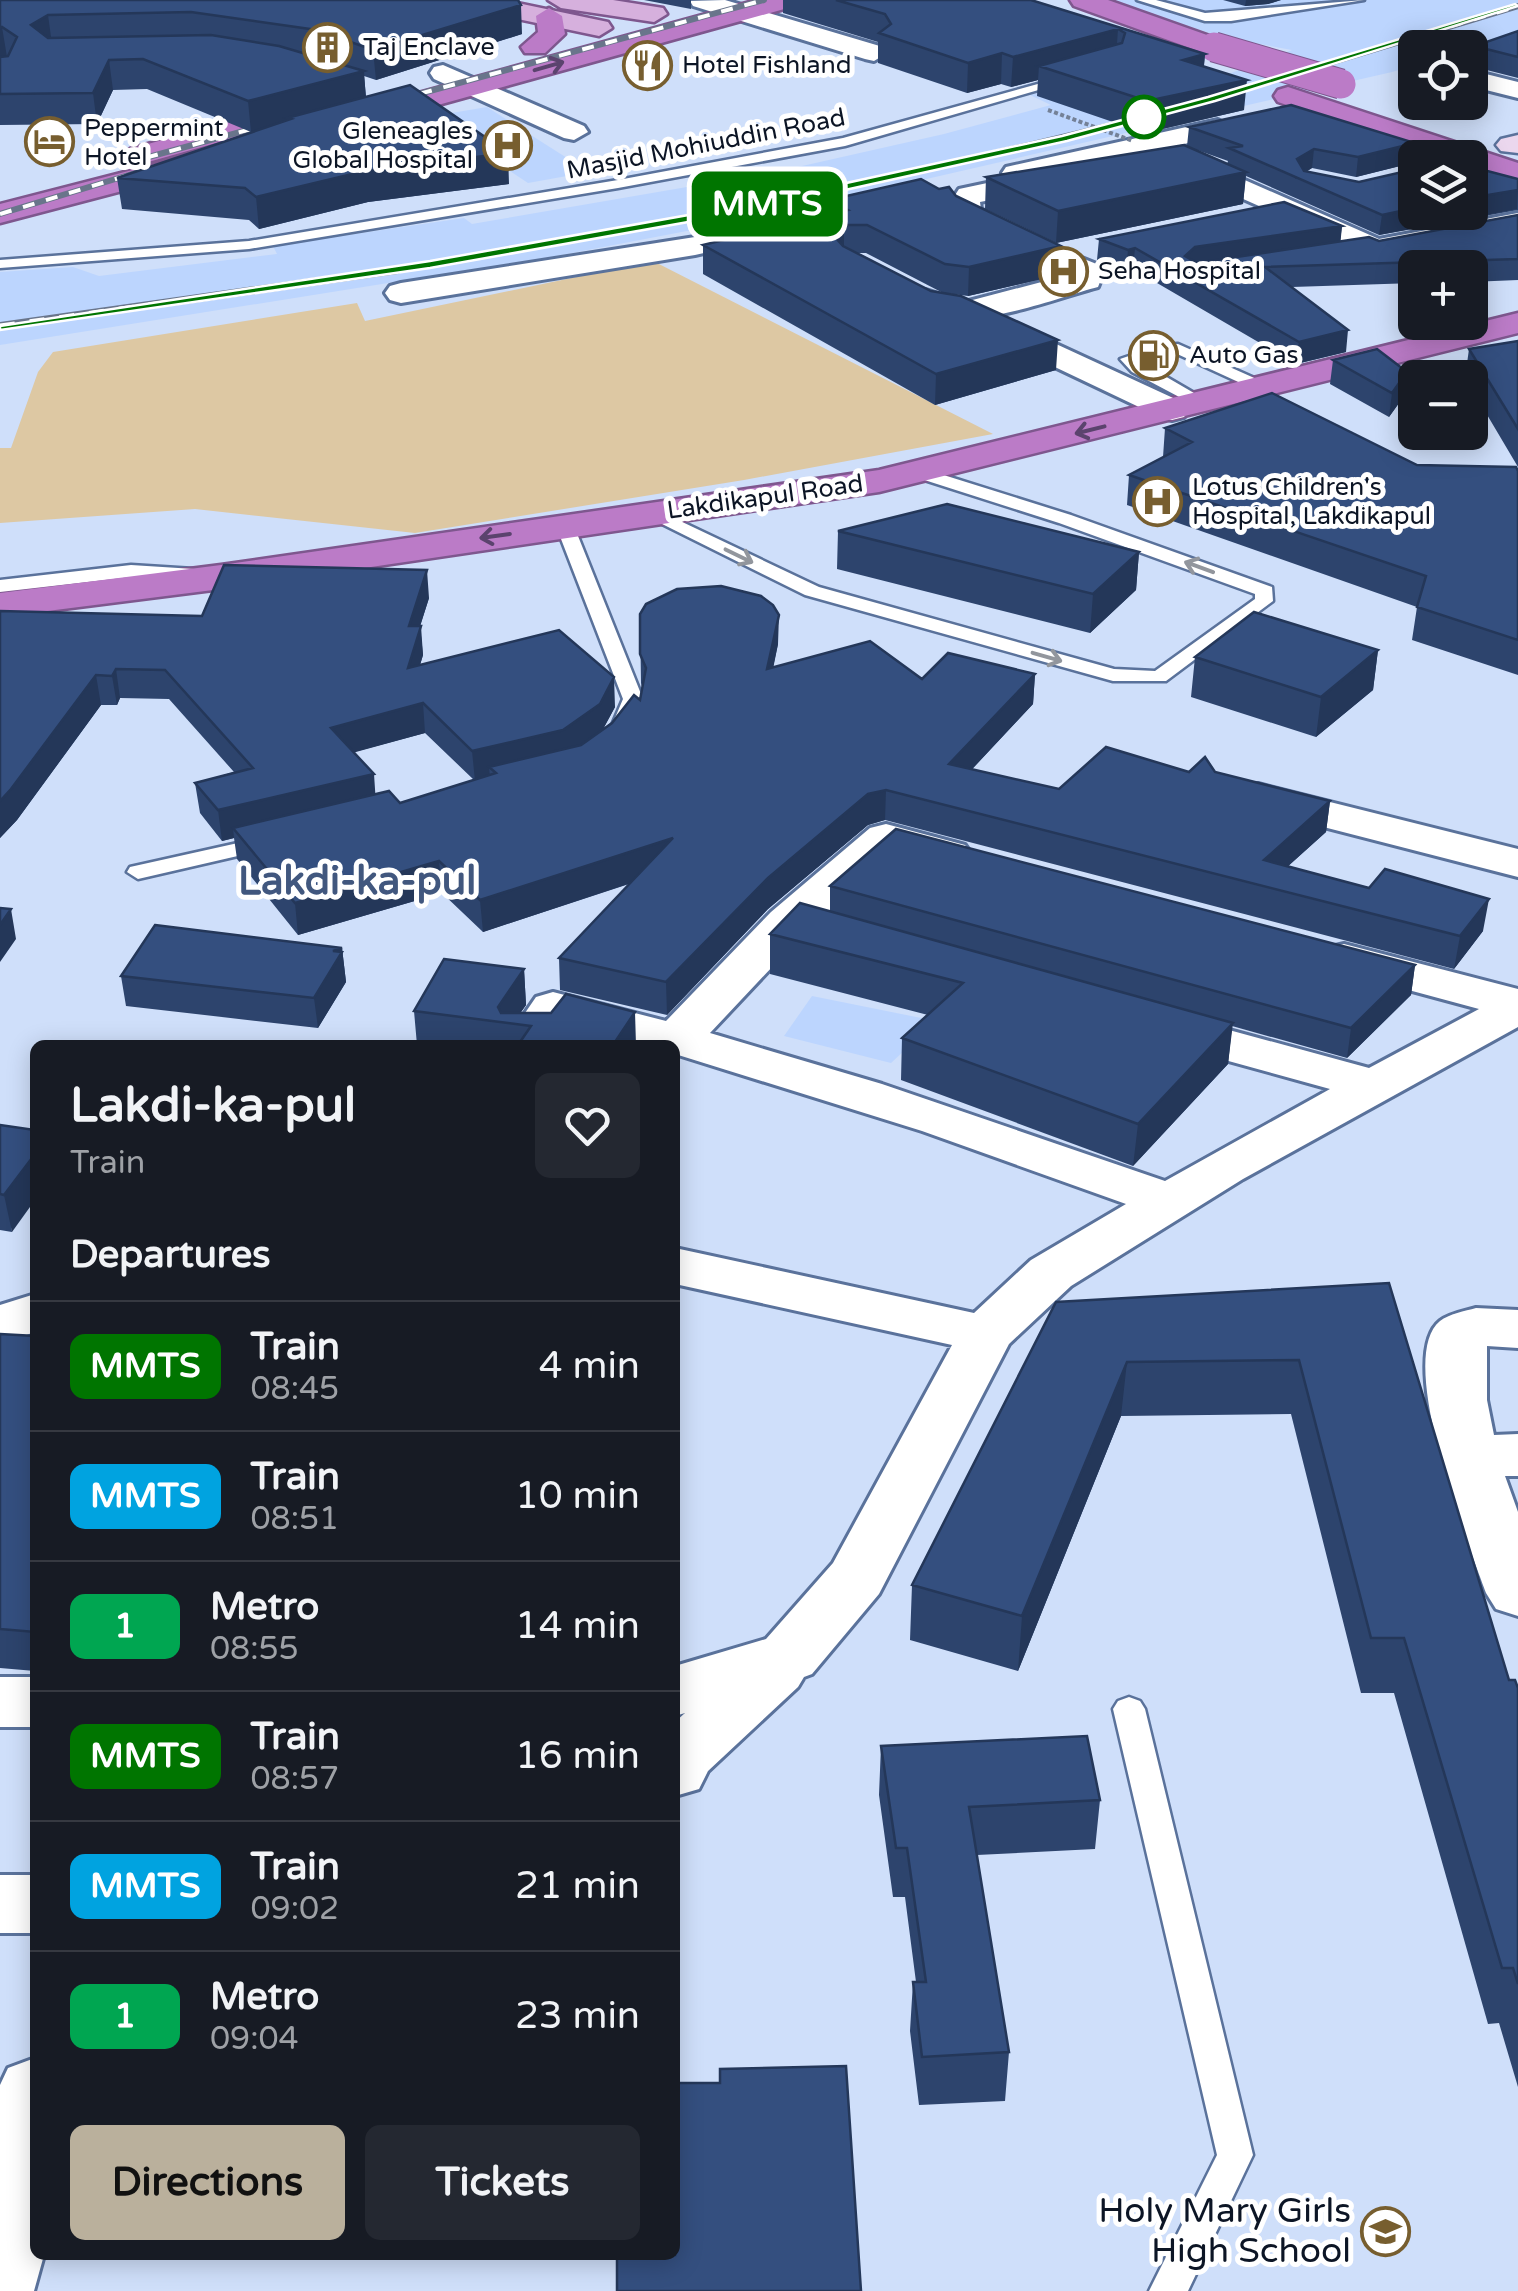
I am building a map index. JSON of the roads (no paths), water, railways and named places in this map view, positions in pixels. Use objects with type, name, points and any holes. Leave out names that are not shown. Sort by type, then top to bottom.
[{"type":"highway","points":[[0,214],[786,0]]},
{"type":"highway","points":[[534,47],[573,12],[654,14],[705,1]]},
{"type":"highway","points":[[1074,10],[1341,84],[1516,153]]},
{"type":"highway","points":[[1074,10],[1174,59],[1317,106],[1516,153]]},
{"type":"highway","points":[[0,194],[534,47],[573,12]]},
{"type":"highway","name":"Lakdikapul Road","points":[[0,604],[221,577],[918,472],[1509,328]]},
{"type":"main road","points":[[465,0],[573,12]]},
{"type":"street","points":[[705,1],[874,53]]},
{"type":"street","points":[[444,72],[574,132]]},
{"type":"street","points":[[1488,82],[1518,90]]},
{"type":"street","points":[[941,189],[1317,106]]},
{"type":"street","points":[[965,312],[1083,282],[1091,276],[967,215],[965,198],[985,191],[1178,159],[1376,248],[1518,222]]},
{"type":"street","points":[[1488,179],[1518,188]]},
{"type":"street","points":[[1243,216],[1281,208]]},
{"type":"street","points":[[401,293],[695,246],[829,216]]},
{"type":"street","points":[[1053,256],[1110,244]]},
{"type":"street","points":[[894,279],[943,310],[965,312],[1186,407]]},
{"type":"street","points":[[1228,790],[1518,863]]},
{"type":"street","points":[[678,1036],[788,922],[886,838],[982,864]]},
{"type":"street","points":[[788,922],[845,938]]},
{"type":"street","points":[[1307,949],[1518,1006]]},
{"type":"street","points":[[531,1040],[553,1006],[678,1036],[1036,1153],[1169,1201]]},
{"type":"street","points":[[680,1757],[790,1657],[857,1578],[986,1334],[1051,1273],[1169,1201],[1518,1006]]},
{"type":"street","points":[[1128,1017],[1373,1085]]},
{"type":"street","points":[[680,1267],[986,1334]]},
{"type":"street","points":[[0,1325],[30,1314]]},
{"type":"street","points":[[1518,1328],[1476,1327],[1459,1335],[1454,1360],[1493,1456],[1518,1593]]},
{"type":"street","points":[[680,1690],[790,1657]]},
{"type":"street","points":[[0,1702],[30,1702]]},
{"type":"street","points":[[0,1904],[30,1904]]},
{"type":"street","points":[[0,2278],[30,2118]]},
{"type":"lane","points":[[1144,0],[1205,17],[1349,1]]},
{"type":"lane","name":"Masjid Mohiuddin Road","points":[[0,264],[248,245],[618,184],[845,142],[1079,76]]},
{"type":"lane","points":[[1340,254],[1376,248]]},
{"type":"lane","points":[[1186,407],[1128,358],[1178,349],[1264,388]]},
{"type":"lane","points":[[651,514],[812,591],[1113,675],[1159,677],[1264,601],[1264,591],[1065,519],[918,472]]},
{"type":"lane","points":[[565,526],[633,698],[611,742]]},
{"type":"lane","points":[[0,586],[132,571],[221,577]]},
{"type":"lane","points":[[138,872],[287,838]]},
{"type":"lane","points":[[1129,1710],[1235,2155],[1168,2291]]},
{"type":"railway","points":[[397,100],[764,0]]},
{"type":"railway","points":[[1221,96],[1518,6]]},
{"type":"railway","points":[[381,272],[764,204],[1144,117]]},
{"type":"railway","points":[[123,164],[273,123]]},
{"type":"railway","points":[[0,214],[142,171]]},
{"type":"railway","points":[[0,326],[397,270]]},
{"type":"train","name":"MMTS","points":[[0,326],[321,282],[750,208],[1064,138],[1212,99],[1518,6]]},
{"type":"place","name":"Taj Enclave","points":[[328,47]]},
{"type":"place","name":"Hotel Fishland","points":[[647,65]]},
{"type":"place","name":"Peppermint Hotel","points":[[49,142]]},
{"type":"place","name":"Gleneagles Global Hospital","points":[[508,145]]},
{"type":"place","name":"Seha Hospital","points":[[1063,271]]},
{"type":"place","name":"Auto Gas","points":[[1154,355]]},
{"type":"place","name":"Lotus Children's Hospital, Lakdikapul","points":[[1157,501]]},
{"type":"place","name":"Holy Mary Girls High School","points":[[1386,2231]]},
{"type":"district","name":"Lakdi-ka-pul","points":[[357,881]]}]
